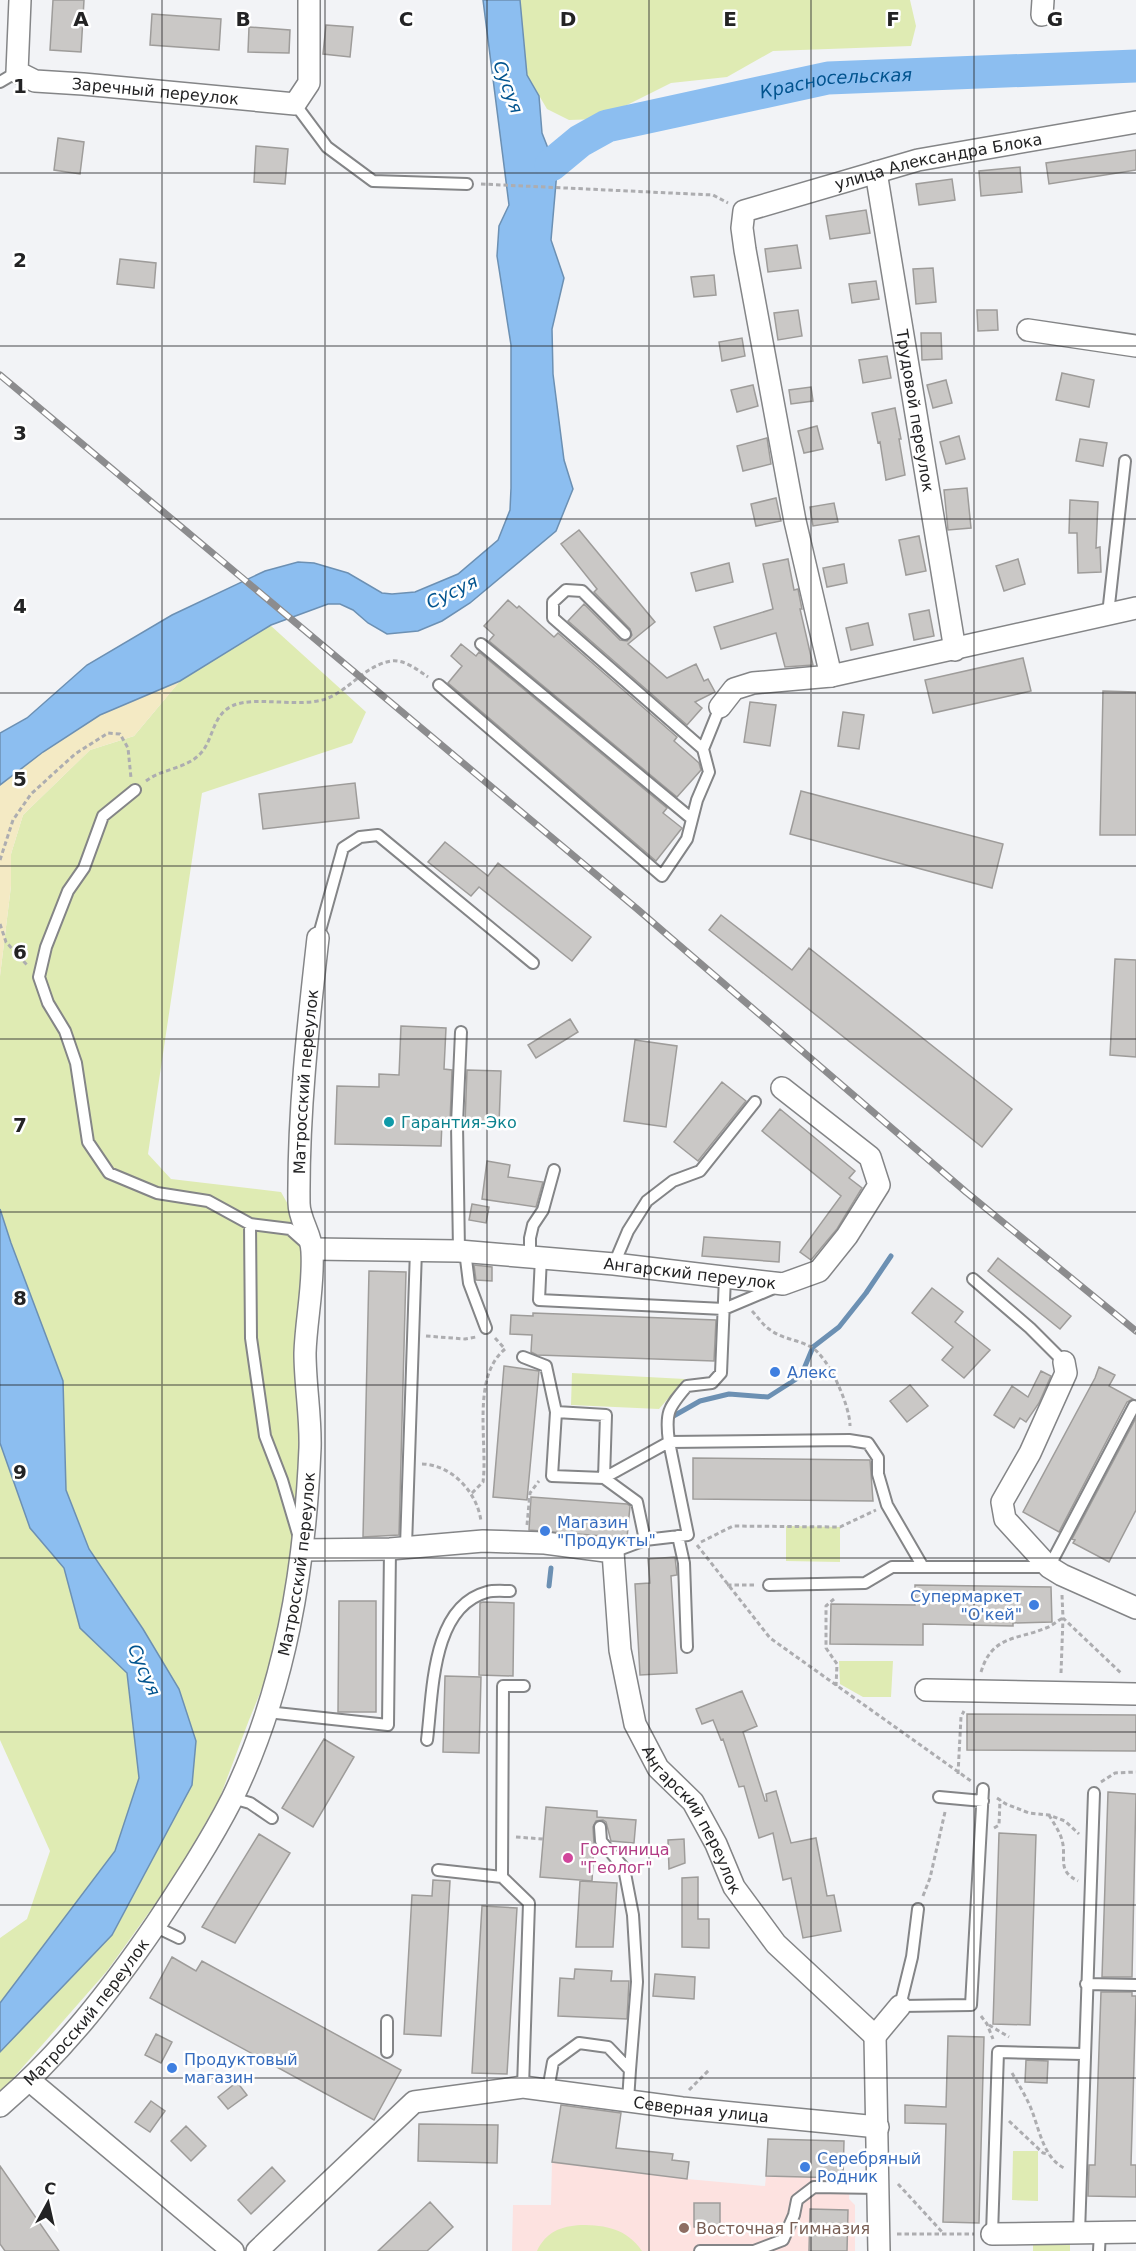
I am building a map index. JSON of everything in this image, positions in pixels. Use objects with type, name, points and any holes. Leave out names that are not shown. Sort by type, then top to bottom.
[{"type":"street","points":[[9,77],[20,0]]},
{"type":"street","points":[[295,104],[309,83],[309,0]]},
{"type":"street","name":"Заречный переулок","points":[[9,77],[295,104]]},
{"type":"street","name":"улица Александра Блока","points":[[744,211],[918,160],[1136,122]]},
{"type":"street","name":"Трудовой переулок","points":[[876,172],[955,650]]},
{"type":"street","points":[[744,211],[742,228],[745,250],[795,521],[831,676]]},
{"type":"street","points":[[1028,330],[1136,345]]},
{"type":"street","points":[[720,707],[734,689],[753,683],[831,676],[1136,608]]},
{"type":"street","name":"Матросский переулок","points":[[0,2106],[29,2080],[81,2024],[128,1966],[189,1876],[232,1798],[267,1712],[294,1610],[303,1551],[310,1445],[305,1354],[313,1249],[299,1208],[305,1047],[318,938]]},
{"type":"street","name":"Ангарский переулок","points":[[313,1249],[462,1251],[614,1264],[783,1284],[819,1271],[848,1236],[879,1185],[870,1157],[782,1088]]},
{"type":"street","points":[[1064,1362],[1066,1374],[1030,1453],[1002,1502],[1005,1519],[1055,1571],[1136,1608]]},
{"type":"street","points":[[303,1551],[483,1541],[526,1542],[614,1552]]},
{"type":"street","name":"Ангарский переулок","points":[[614,1552],[620,1650],[635,1724],[658,1767],[693,1802],[716,1844],[734,1887],[776,1944],[841,2011],[875,2036]]},
{"type":"street","points":[[926,1690],[1060,1691],[1132,1687]]},
{"type":"street","points":[[879,2251],[888,2185],[878,2127],[875,2036],[900,2006]]},
{"type":"street","points":[[29,2080],[234,2251]]},
{"type":"street","name":"Северная улица","points":[[257,2251],[414,2102],[524,2087],[687,2108],[878,2127]]},
{"type":"street","points":[[992,2234],[1078,2233],[1099,2242],[1136,2232]]},
{"type":"lane","points":[[295,104],[327,147],[373,181],[468,183]]},
{"type":"lane","points":[[1108,614],[1125,461]]},
{"type":"lane","points":[[439,685],[662,876],[687,839],[697,800],[709,772],[703,749],[553,618],[554,602],[566,590],[582,591],[625,634]]},
{"type":"lane","points":[[481,644],[692,819]]},
{"type":"lane","points":[[703,749],[720,707]]},
{"type":"lane","points":[[135,790],[103,816],[84,868],[69,891],[46,947],[39,977],[48,1003],[65,1031],[76,1063],[88,1142],[109,1173],[157,1193],[207,1202],[250,1224],[290,1229],[313,1249]]},
{"type":"lane","points":[[318,938],[343,849],[360,837],[378,835],[533,963]]},
{"type":"lane","points":[[461,1032],[458,1124],[462,1251],[469,1283],[486,1328]]},
{"type":"lane","points":[[614,1264],[628,1231],[647,1201],[673,1181],[700,1171],[755,1102]]},
{"type":"lane","points":[[554,1170],[543,1210],[533,1226],[530,1238],[536,1257],[539,1300],[724,1309],[783,1284]]},
{"type":"lane","points":[[250,1224],[251,1338],[265,1436],[282,1480],[303,1551]]},
{"type":"lane","points":[[267,1712],[388,1725],[398,1547],[408,1463],[416,1250]]},
{"type":"lane","points":[[687,1647],[683,1535],[666,1420],[669,1407],[687,1386],[712,1383],[721,1373],[725,1277]]},
{"type":"lane","points":[[973,1279],[1030,1328],[1064,1362]]},
{"type":"lane","points":[[523,1357],[546,1366],[556,1412],[552,1476],[604,1478],[669,1442],[849,1440],[868,1443],[878,1458],[878,1474],[887,1505],[923,1567]]},
{"type":"lane","points":[[769,1585],[865,1583],[892,1567],[1055,1571],[1134,1406]]},
{"type":"lane","points":[[556,1412],[606,1415],[604,1478]]},
{"type":"lane","points":[[604,1478],[637,1502],[645,1540]]},
{"type":"lane","points":[[614,1552],[645,1540],[683,1535]]},
{"type":"lane","points":[[427,1740],[438,1651],[449,1623],[463,1605],[476,1596],[489,1591],[510,1591]]},
{"type":"lane","points":[[502,1877],[503,1686],[525,1686]]},
{"type":"lane","points":[[918,1909],[912,1956],[900,2006],[971,2005],[983,1789]]},
{"type":"lane","points":[[1078,2233],[1083,2054],[1095,1793]]},
{"type":"lane","points":[[944,1797],[983,1801]]},
{"type":"lane","points":[[232,1798],[250,1803],[272,1818]]},
{"type":"lane","points":[[600,1827],[601,1841],[624,1868],[633,1914],[637,1982],[628,2101]]},
{"type":"lane","points":[[438,1870],[502,1877],[529,1903],[524,2087]]},
{"type":"lane","points":[[154,1926],[179,1938]]},
{"type":"lane","points":[[1086,1983],[1136,1985]]},
{"type":"lane","points":[[387,2020],[387,2052]]},
{"type":"lane","points":[[548,2090],[553,2062],[579,2043],[608,2047],[630,2070]]},
{"type":"lane","points":[[992,2234],[998,2052],[1083,2054]]},
{"type":"lane","points":[[700,2251],[754,2251],[783,2240],[797,2200],[814,2187],[888,2185]]},
{"type":"path","points":[[468,183],[713,195],[744,211]]},
{"type":"path","points":[[0,860],[13,820],[31,794],[75,754],[108,733],[120,734],[128,748],[131,781],[135,790],[152,777],[178,768],[200,755],[217,717],[232,706],[250,702],[288,703],[326,699],[360,676],[392,661],[406,663],[439,685]]},
{"type":"path","points":[[0,924],[6,942],[39,977]]},
{"type":"path","points":[[748,1298],[751,1310],[771,1331],[813,1347],[823,1357],[850,1415],[849,1440]]},
{"type":"path","points":[[413,1335],[465,1339],[477,1336],[486,1328],[505,1349],[523,1357]]},
{"type":"path","points":[[472,1493],[483,1482],[484,1395],[490,1366],[496,1356],[505,1349]]},
{"type":"path","points":[[408,1463],[431,1464],[444,1470],[456,1477],[472,1493],[480,1511],[483,1541]]},
{"type":"path","points":[[526,1542],[530,1493],[541,1479],[552,1476]]},
{"type":"path","points":[[696,1544],[733,1526],[840,1527],[887,1505]]},
{"type":"path","points":[[683,1535],[696,1544],[770,1638],[958,1774],[1013,1807],[1065,1821],[1092,1847]]},
{"type":"path","points":[[1055,1571],[1062,1618],[1060,1691]]},
{"type":"path","points":[[836,1686],[837,1664],[826,1648],[826,1606],[833,1599],[840,1598],[841,1583]]},
{"type":"path","points":[[728,1585],[769,1585]]},
{"type":"path","points":[[1062,1618],[1132,1687]]},
{"type":"path","points":[[1095,1793],[1098,1784],[1115,1773],[1136,1772]]},
{"type":"path","points":[[918,1909],[930,1878],[944,1797]]},
{"type":"path","points":[[1049,1815],[1062,1840],[1062,1862],[1069,1876],[1090,1887]]},
{"type":"path","points":[[502,1836],[543,1839]]},
{"type":"path","points":[[997,2066],[1012,2073],[1031,2109],[1044,2146],[1056,2165],[1080,2175]]},
{"type":"path","points":[[687,2108],[710,2069]]},
{"type":"path","points":[[996,2111],[1014,2124],[1043,2154],[1050,2154]]},
{"type":"path","points":[[888,2185],[944,2234]]},
{"type":"path","points":[[897,2234],[992,2234]]},
{"type":"shaded area","name":"Восточная Гимназия","points":[[552,2162],[765,2186],[766,2176],[850,2178],[849,2199],[855,2205],[855,2251],[512,2251],[513,2205],[551,2205]]},
{"type":"green space","points":[[520,0],[910,0],[916,26],[911,46],[773,51],[727,77],[671,83],[599,119],[569,120],[547,109],[527,75]]},
{"type":"green space","points":[[270,625],[366,712],[352,743],[202,793],[148,1154],[171,1179],[281,1192],[313,1249],[294,1610],[220,1797],[178,1872],[107,1971],[0,2093],[0,2052],[113,1934],[192,1785],[143,1629],[89,1549],[66,1490],[63,1381],[0,1209],[0,976],[11,886],[11,854],[23,815],[90,750],[134,736],[180,681]]},
{"type":"green space","points":[[572,1373],[685,1379],[659,1409],[571,1405]]},
{"type":"green space","points":[[0,1443],[30,1528],[64,1568],[80,1628],[127,1673],[139,1778],[115,1851],[0,2003],[0,1938],[27,1919],[50,1851],[0,1740]]},
{"type":"green space","points":[[786,1526],[840,1527],[840,1562],[786,1561]]},
{"type":"green space","points":[[839,1661],[893,1661],[891,1697],[863,1697],[840,1684]]},
{"type":"green space","points":[[1013,2151],[1038,2151],[1038,2201],[1012,2200]]},
{"type":"green space","points":[[581,2225],[607,2227],[623,2233],[642,2251],[537,2251],[545,2239],[555,2231]]},
{"type":"green space","points":[[1033,2243],[1070,2243],[1070,2251],[1033,2251]]},
{"type":"sand","points":[[180,681],[134,736],[90,750],[23,815],[11,854],[11,886],[0,976],[0,785],[43,752],[100,715]]},
{"type":"water","name":"Сусуя","points":[[483,0],[520,0],[527,75],[539,96],[542,133],[557,171],[551,240],[564,278],[552,329],[553,374],[564,460],[573,489],[556,531],[470,603],[442,621],[418,631],[387,634],[368,623],[353,610],[340,604],[328,604],[271,625],[180,681],[100,715],[43,752],[0,785],[0,733],[27,718],[87,665],[172,615],[265,571],[298,562],[314,563],[348,573],[382,593],[415,592],[458,574],[498,540],[510,510],[511,488],[511,345],[497,256],[499,226],[509,205]]},
{"type":"water","name":"Сусуя","points":[[0,1209],[63,1381],[66,1490],[89,1549],[143,1629],[179,1689],[196,1741],[192,1785],[112,1935],[0,2052],[0,2003],[115,1851],[139,1778],[127,1673],[80,1628],[64,1568],[30,1528],[0,1443]]},
{"type":"building","points":[[53,0],[84,0],[81,52],[50,50]]},
{"type":"building","points":[[152,14],[221,19],[219,50],[150,45]]},
{"type":"building","points":[[326,25],[353,27],[350,57],[323,54]]},
{"type":"building","points":[[249,27],[290,30],[289,53],[248,52]]},
{"type":"building","points":[[58,138],[84,142],[80,174],[54,170]]},
{"type":"building","points":[[256,146],[288,149],[285,184],[254,182]]},
{"type":"building","points":[[1136,150],[1136,170],[1049,184],[1046,163]]},
{"type":"building","points":[[1020,167],[1022,192],[981,196],[979,171]]},
{"type":"building","points":[[952,179],[955,200],[919,205],[916,184]]},
{"type":"building","points":[[866,210],[870,233],[830,239],[826,216]]},
{"type":"building","points":[[797,245],[801,268],[768,272],[765,249]]},
{"type":"building","points":[[120,259],[156,263],[154,288],[117,284]]},
{"type":"building","points":[[933,268],[936,302],[916,304],[913,269]]},
{"type":"building","points":[[714,275],[716,295],[694,297],[691,277]]},
{"type":"building","points":[[876,281],[879,299],[852,303],[849,284]]},
{"type":"building","points":[[798,310],[802,336],[778,340],[774,313]]},
{"type":"building","points":[[977,310],[997,310],[998,330],[978,331]]},
{"type":"building","points":[[921,333],[941,333],[942,359],[922,360]]},
{"type":"building","points":[[742,338],[745,356],[722,361],[719,342]]},
{"type":"building","points":[[887,356],[891,378],[863,383],[859,360]]},
{"type":"building","points":[[1062,373],[1094,380],[1089,407],[1056,400]]},
{"type":"building","points":[[946,380],[952,403],[933,408],[927,385]]},
{"type":"building","points":[[753,385],[758,406],[737,412],[731,390]]},
{"type":"building","points":[[811,387],[813,401],[791,404],[789,390]]},
{"type":"building","points":[[895,408],[905,475],[886,480],[880,442],[878,443],[872,413]]},
{"type":"building","points":[[817,426],[823,449],[804,453],[798,431]]},
{"type":"building","points":[[959,436],[965,459],[946,464],[940,442]]},
{"type":"building","points":[[767,438],[771,464],[743,471],[737,446]]},
{"type":"building","points":[[1080,439],[1107,443],[1103,466],[1076,461]]},
{"type":"building","points":[[967,488],[971,528],[948,530],[944,490]]},
{"type":"building","points":[[776,498],[781,521],[756,526],[751,504]]},
{"type":"building","points":[[1070,500],[1098,502],[1096,548],[1100,547],[1101,572],[1078,573],[1077,533],[1069,533]]},
{"type":"building","points":[[834,503],[838,522],[813,526],[810,507]]},
{"type":"building","points":[[579,530],[655,622],[628,644],[667,678],[696,664],[704,681],[708,679],[715,692],[695,702],[702,708],[687,725],[568,621],[584,604],[620,640],[627,641],[632,635],[630,629],[594,592],[597,589],[561,544]]},
{"type":"building","points":[[919,536],[926,571],[906,575],[899,540]]},
{"type":"building","points":[[788,559],[794,590],[798,589],[802,609],[800,609],[813,665],[785,667],[776,633],[721,649],[714,627],[773,609],[763,564]]},
{"type":"building","points":[[1018,559],[1025,584],[1004,591],[996,566]]},
{"type":"building","points":[[729,563],[733,582],[696,591],[691,573]]},
{"type":"building","points":[[844,564],[847,583],[827,587],[823,568]]},
{"type":"building","points":[[508,600],[517,608],[519,606],[554,637],[558,633],[677,737],[674,741],[699,763],[701,770],[677,797],[489,641],[494,635],[484,626]]},
{"type":"building","points":[[929,610],[934,636],[914,640],[909,614]]},
{"type":"building","points":[[868,623],[873,645],[851,650],[846,628]]},
{"type":"building","points":[[461,644],[476,656],[479,652],[667,808],[663,813],[682,828],[656,861],[448,683],[462,666],[451,656]]},
{"type":"building","points":[[1023,658],[1031,691],[933,713],[925,680]]},
{"type":"building","points":[[1103,691],[1136,692],[1136,835],[1100,835]]},
{"type":"building","points":[[750,702],[776,705],[770,746],[744,742]]},
{"type":"building","points":[[843,712],[864,715],[859,749],[838,746]]},
{"type":"building","points":[[355,783],[359,818],[263,829],[259,794]]},
{"type":"building","points":[[801,791],[1003,844],[992,888],[790,834]]},
{"type":"building","points":[[445,842],[488,876],[498,863],[591,937],[572,961],[479,887],[471,896],[428,862]]},
{"type":"building","points":[[721,915],[792,970],[809,948],[1012,1109],[982,1147],[709,930]]},
{"type":"building","points":[[1115,959],[1136,960],[1136,1057],[1110,1055]]},
{"type":"building","points":[[570,1019],[578,1032],[536,1058],[528,1045]]},
{"type":"building","name":"Гарантия-Эко","points":[[401,1026],[446,1028],[444,1069],[452,1070],[450,1122],[442,1122],[441,1146],[335,1144],[337,1086],[379,1087],[379,1074],[399,1075]]},
{"type":"building","points":[[635,1040],[677,1046],[666,1127],[624,1121]]},
{"type":"building","points":[[467,1070],[501,1071],[499,1124],[465,1123]]},
{"type":"building","points":[[722,1082],[746,1101],[698,1161],[674,1142]]},
{"type":"building","points":[[780,1109],[855,1171],[849,1178],[862,1188],[837,1229],[811,1260],[800,1252],[841,1196],[762,1131]]},
{"type":"building","points":[[487,1161],[510,1165],[508,1177],[543,1182],[536,1207],[482,1199]]},
{"type":"building","points":[[472,1204],[489,1207],[486,1223],[469,1220]]},
{"type":"building","points":[[704,1237],[780,1242],[779,1262],[702,1256]]},
{"type":"building","points":[[998,1258],[1071,1316],[1060,1329],[988,1271]]},
{"type":"building","points":[[474,1265],[492,1267],[492,1281],[476,1280]]},
{"type":"building","points":[[369,1271],[406,1272],[399,1535],[363,1537]]},
{"type":"building","points":[[932,1288],[963,1312],[955,1322],[990,1350],[964,1378],[942,1360],[953,1347],[912,1313]]},
{"type":"building","points":[[533,1313],[716,1320],[714,1361],[537,1355],[531,1352],[532,1335],[510,1334],[511,1315],[533,1316]]},
{"type":"building","points":[[504,1366],[539,1371],[527,1500],[493,1497]]},
{"type":"building","points":[[1099,1367],[1115,1375],[1109,1386],[1133,1399],[1127,1402],[1059,1532],[1023,1512]]},
{"type":"building","points":[[1041,1371],[1051,1376],[1039,1403],[1026,1422],[1020,1418],[1014,1428],[994,1415],[1012,1386],[1028,1397]]},
{"type":"building","points":[[910,1385],[928,1406],[907,1422],[890,1401]]},
{"type":"building","points":[[1136,1418],[1136,1510],[1109,1562],[1073,1543],[1075,1540],[1072,1539]]},
{"type":"building","points":[[693,1458],[870,1460],[873,1501],[693,1499]]},
{"type":"building","points":[[531,1497],[627,1504],[630,1506],[627,1538],[529,1530]]},
{"type":"building","points":[[675,1557],[677,1575],[671,1576],[677,1673],[640,1675],[635,1584],[650,1583],[648,1559]]},
{"type":"building","points":[[915,1585],[1051,1587],[1052,1622],[1013,1623],[1013,1626],[923,1624],[923,1645],[830,1644],[831,1604],[915,1605]]},
{"type":"building","points":[[339,1601],[376,1601],[376,1712],[338,1712]]},
{"type":"building","points":[[480,1603],[514,1603],[513,1676],[479,1675]]},
{"type":"building","points":[[445,1676],[481,1677],[479,1753],[443,1752]]},
{"type":"building","points":[[742,1691],[757,1726],[743,1732],[765,1801],[767,1801],[766,1794],[776,1791],[791,1843],[816,1838],[827,1896],[834,1895],[841,1931],[803,1938],[791,1878],[783,1880],[773,1833],[759,1838],[744,1786],[739,1787],[723,1739],[721,1740],[713,1720],[702,1724],[696,1709]]},
{"type":"building","points":[[967,1714],[1136,1715],[1136,1751],[967,1750]]},
{"type":"building","points":[[324,1739],[354,1757],[313,1827],[282,1808]]},
{"type":"building","points":[[1108,1792],[1136,1794],[1132,1977],[1102,1977]]},
{"type":"building","name":"Гостиница \"Геолог\"","points":[[546,1807],[597,1811],[597,1817],[636,1820],[634,1843],[611,1841],[606,1822],[596,1821],[593,1827],[592,1881],[540,1877]]},
{"type":"building","points":[[999,1833],[1036,1835],[1030,2025],[993,2024]]},
{"type":"building","points":[[259,1834],[290,1853],[235,1943],[202,1927]]},
{"type":"building","points":[[684,1839],[685,1863],[669,1869],[668,1840]]},
{"type":"building","points":[[698,1877],[698,1919],[709,1919],[709,1948],[682,1947],[682,1878]]},
{"type":"building","points":[[433,1880],[450,1881],[441,2036],[404,2034],[412,1895],[432,1896]]},
{"type":"building","points":[[580,1881],[617,1883],[613,1947],[576,1947]]},
{"type":"building","points":[[482,1906],[517,1908],[507,2074],[472,2073]]},
{"type":"building","points":[[172,1957],[196,1971],[202,1961],[401,2070],[374,2120],[150,1998]]},
{"type":"building","points":[[575,1969],[612,1971],[611,1981],[629,1981],[627,2019],[558,2016],[560,1978],[574,1979]]},
{"type":"building","points":[[655,1974],[695,1977],[694,1999],[653,1996]]},
{"type":"building","points":[[1101,1992],[1132,1992],[1132,1996],[1136,1996],[1131,2165],[1136,2165],[1136,2197],[1088,2196],[1089,2165],[1095,2165]]},
{"type":"building","points":[[156,2034],[172,2042],[161,2063],[145,2055]]},
{"type":"building","points":[[948,2036],[984,2037],[979,2223],[943,2222],[946,2124],[905,2123],[905,2105],[946,2107]]},
{"type":"building","points":[[1026,2060],[1048,2061],[1047,2083],[1025,2082]]},
{"type":"building","points":[[237,2082],[247,2095],[228,2109],[218,2097]]},
{"type":"building","points":[[151,2101],[165,2111],[150,2132],[135,2122]]},
{"type":"building","points":[[561,2105],[621,2113],[616,2148],[673,2154],[672,2160],[689,2162],[687,2179],[552,2162]]},
{"type":"building","points":[[419,2124],[498,2125],[497,2163],[418,2161]]},
{"type":"building","points":[[186,2126],[206,2146],[191,2161],[171,2141]]},
{"type":"building","name":"Серебряный Родник","points":[[768,2139],[844,2141],[843,2178],[766,2176]]},
{"type":"building","points":[[0,2166],[59,2251],[5,2251],[0,2244]]},
{"type":"building","points":[[272,2167],[285,2181],[251,2214],[238,2200]]},
{"type":"building","points":[[430,2202],[453,2227],[427,2251],[378,2251]]},
{"type":"building","points":[[694,2203],[720,2203],[720,2227],[694,2227]]},
{"type":"building","points":[[810,2209],[848,2210],[847,2251],[809,2251]]},
{"type":"waterway","name":"Красносельская","points":[[551,165],[580,141],[607,126],[828,78],[1136,66]]},
{"type":"waterway","points":[[670,1418],[700,1401],[729,1394],[768,1397],[801,1376],[813,1347],[839,1327],[891,1256]]},
{"type":"waterway","points":[[549,1586],[551,1568]]},
{"type":"railway","points":[[0,375],[636,908],[966,1192],[1136,1331]]},
{"type":"place","name":"Гарантия-Эко","points":[[389,1122]]},
{"type":"place","name":"Алекс","points":[[775,1372]]},
{"type":"place","name":"Магазин \"Продукты\"","points":[[545,1531]]},
{"type":"place","name":"Супермаркет \"О'кей\"","points":[[1034,1605]]},
{"type":"place","name":"Гостиница \"Геолог\"","points":[[568,1858]]},
{"type":"place","name":"Продуктовый магазин","points":[[172,2068]]},
{"type":"place","name":"Серебряный Родник","points":[[805,2167]]},
{"type":"place","name":"Восточная Гимназия","points":[[684,2228]]}]
